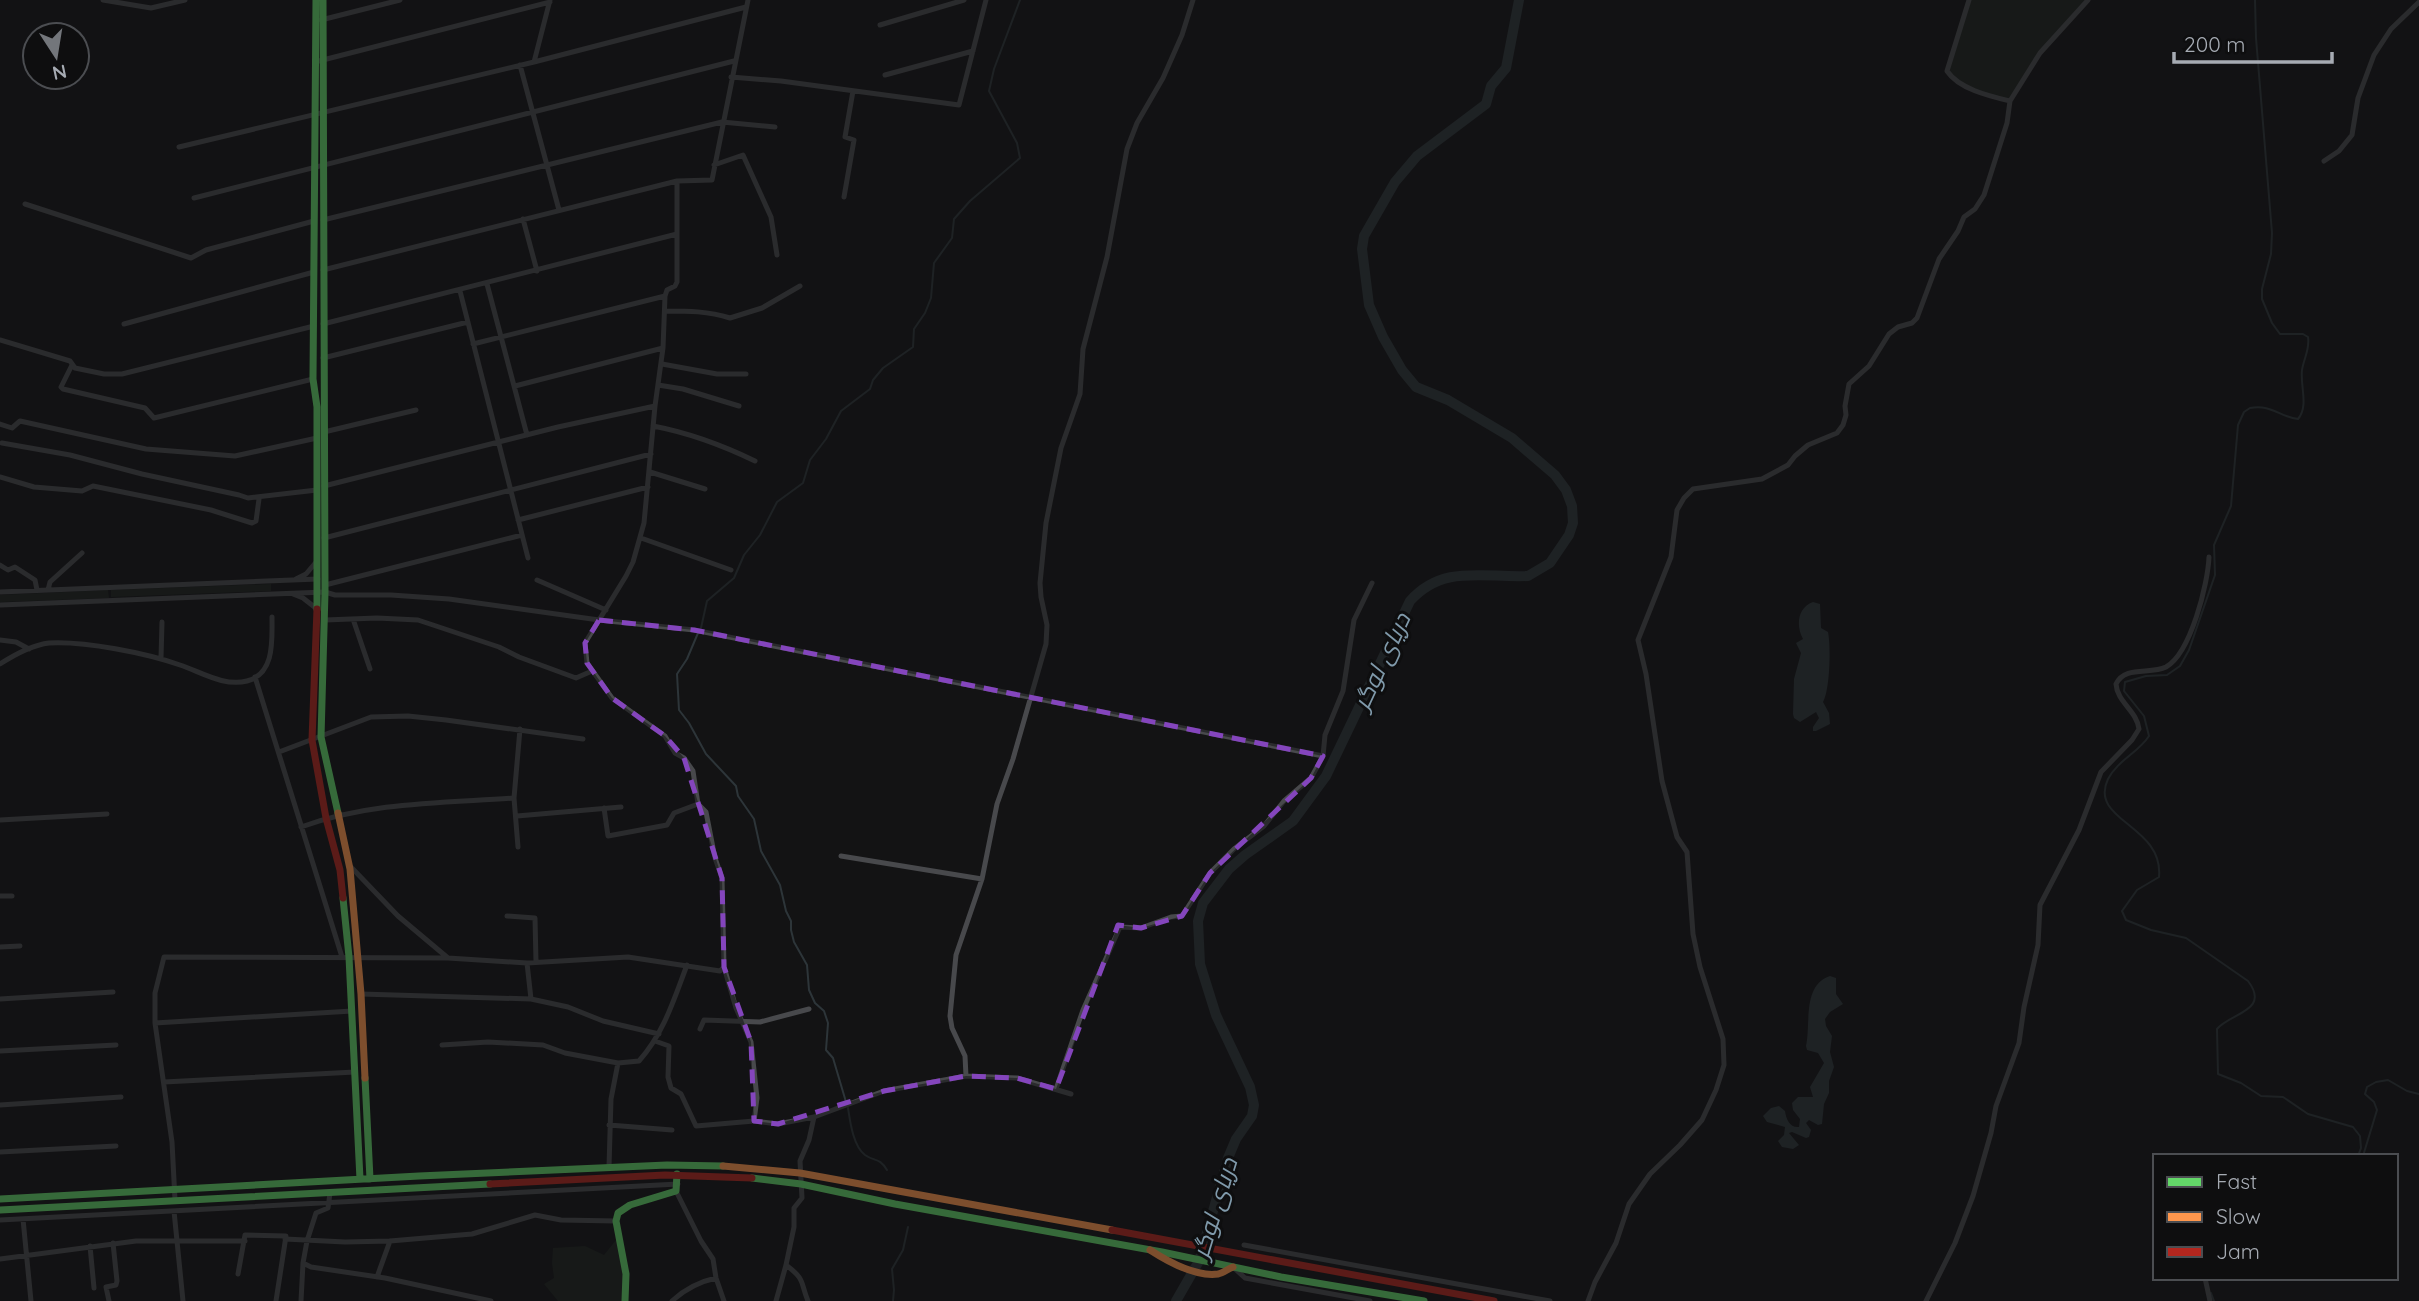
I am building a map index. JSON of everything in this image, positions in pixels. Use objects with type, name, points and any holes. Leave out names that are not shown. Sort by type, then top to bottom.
[{"type":"main road","points":[[316,0],[319,61],[318,167],[314,221],[323,324],[317,561],[325,620],[321,737],[349,864],[361,994],[370,1179]]},
{"type":"main road","points":[[319,20],[323,0]]},
{"type":"main road","points":[[318,167],[323,220],[314,326],[313,379],[320,435]]},
{"type":"main road","points":[[320,488],[324,538],[322,585],[317,609],[312,740],[326,818],[340,870],[352,1011],[360,1179]]},
{"type":"main road","points":[[0,1199],[609,1167],[739,1166],[800,1173],[1494,1301]]},
{"type":"main road","points":[[625,1301],[626,1274],[616,1220],[618,1213],[624,1207],[665,1196],[677,1188],[677,1174]]},
{"type":"main road","points":[[0,1210],[677,1174],[737,1176],[801,1184],[909,1207],[1196,1257],[1233,1267],[1424,1301]]},
{"type":"main road","points":[[1146,1248],[1164,1260],[1207,1273],[1218,1274],[1233,1267]]},
{"type":"street","points":[[103,0],[151,8],[185,0]]},
{"type":"street","points":[[149,0],[151,8]]},
{"type":"street","points":[[319,20],[400,0]]},
{"type":"street","points":[[124,324],[319,271],[677,181],[711,181],[748,0]]},
{"type":"street","points":[[880,25],[964,0]]},
{"type":"street","points":[[731,77],[960,105],[986,0]]},
{"type":"street","points":[[966,1076],[965,1056],[950,1016],[956,955],[982,879],[997,804],[1046,644],[1047,625],[1040,583],[1046,523],[1061,448],[1080,394],[1083,349],[1107,257],[1127,149],[1163,78],[1182,35],[1193,0]]},
{"type":"street","points":[[1969,0],[1947,71],[1965,87],[2010,101]]},
{"type":"street","points":[[1588,1301],[1616,1243],[1629,1204],[1650,1174],[1702,1121],[1724,1066],[1723,1039],[1700,967],[1693,934],[1687,852],[1677,837],[1662,782],[1646,674],[1638,640],[1671,557],[1677,510],[1693,489],[1769,477],[1788,465],[1808,445],[1837,433],[1846,415],[1849,384],[1868,366],[1889,334],[1917,318],[1939,259],[1964,217],[1975,209],[1984,195],[2007,123],[2010,101],[2040,53],[2088,0]]},
{"type":"street","points":[[319,61],[550,1],[534,62]]},
{"type":"street","points":[[2324,161],[2339,151],[2352,135],[2358,98],[2375,55],[2391,29],[2419,2]]},
{"type":"street","points":[[179,147],[534,62],[746,7]]},
{"type":"street","points":[[885,75],[973,51]]},
{"type":"street","points":[[194,198],[734,61]]},
{"type":"street","points":[[520,65],[559,211]]},
{"type":"street","points":[[844,197],[855,140],[845,137],[853,91]]},
{"type":"street","points":[[323,220],[722,122],[775,127]]},
{"type":"street","points":[[714,165],[743,155],[771,217],[777,255]]},
{"type":"street","points":[[677,181],[677,282],[667,290],[665,296],[662,363],[641,538],[626,576],[585,643],[587,663],[612,698],[665,736],[675,753],[684,758],[693,771],[698,804],[706,812],[722,878],[724,967],[736,1007],[751,1042],[757,1098],[754,1121]]},
{"type":"street","points":[[25,204],[191,258],[206,250],[314,221]]},
{"type":"street","points":[[523,219],[537,271]]},
{"type":"street","points":[[323,324],[677,234]]},
{"type":"street","points":[[487,284],[527,435]]},
{"type":"street","points":[[665,311],[694,310],[718,313],[730,318],[762,308],[800,286]]},
{"type":"street","points":[[460,291],[528,558]]},
{"type":"street","points":[[473,344],[665,296]]},
{"type":"street","points":[[323,358],[468,322]]},
{"type":"street","points":[[0,340],[70,361],[75,368],[104,374],[122,374],[314,326]]},
{"type":"street","points":[[515,386],[663,348]]},
{"type":"street","points":[[662,363],[717,374],[746,374]]},
{"type":"street","points":[[72,365],[61,387],[63,389],[145,408],[154,418],[313,379]]},
{"type":"street","points":[[658,385],[683,389],[739,406]]},
{"type":"street","points":[[2,443],[70,455],[142,474],[259,499],[320,488],[614,413],[655,406]]},
{"type":"street","points":[[0,424],[12,428],[20,421],[146,449],[235,456],[416,410]]},
{"type":"street","points":[[653,426],[684,432],[720,444],[755,461]]},
{"type":"street","points":[[324,538],[651,454]]},
{"type":"street","points":[[650,472],[705,489]]},
{"type":"street","points":[[0,477],[34,487],[82,491],[93,486],[211,510],[252,523],[256,521],[259,499]]},
{"type":"street","points":[[518,520],[648,487]]},
{"type":"street","points":[[0,605],[287,593],[522,535]]},
{"type":"street","points":[[641,538],[731,570]]},
{"type":"street","points":[[48,590],[50,582],[82,553]]},
{"type":"street","points":[[1926,1301],[1955,1243],[1973,1195],[1996,1107],[2020,1044],[2024,1007],[2038,946],[2040,905],[2079,830],[2101,772],[2140,729],[2135,714],[2117,691],[2116,684],[2122,676],[2131,672],[2164,668],[2180,653],[2191,629],[2208,575],[2209,556]]},
{"type":"street","points":[[289,580],[306,574],[317,561]]},
{"type":"street","points":[[0,565],[8,570],[15,567],[35,580],[37,590]]},
{"type":"street","points":[[0,592],[289,580],[322,585],[335,595],[449,599],[694,630],[1323,756]]},
{"type":"street","points":[[537,580],[606,610]]},
{"type":"street","points":[[278,581],[278,594]]},
{"type":"street","points":[[1056,1089],[1083,1010],[1120,927],[1149,926],[1171,917],[1182,916],[1210,873],[1234,849],[1265,826],[1284,801],[1311,778],[1323,756],[1325,735],[1343,691],[1354,620],[1372,583]]},
{"type":"street","points":[[287,593],[303,598],[317,609]]},
{"type":"street","points":[[0,664],[29,649],[48,643],[89,646],[161,658],[214,679],[249,681],[262,670],[272,654],[272,617]]},
{"type":"street","points":[[353,619],[370,669]]},
{"type":"street","points":[[325,620],[418,620],[499,647],[576,678],[592,671]]},
{"type":"street","points":[[161,658],[162,622]]},
{"type":"street","points":[[0,640],[16,642],[29,649]]},
{"type":"street","points":[[255,677],[301,827],[346,957]]},
{"type":"street","points":[[279,752],[371,717],[408,716],[583,739]]},
{"type":"street","points":[[518,847],[514,798],[520,729]]},
{"type":"street","points":[[301,827],[326,818],[375,807],[514,798]]},
{"type":"street","points":[[604,807],[608,836],[667,825],[674,813],[698,804]]},
{"type":"street","points":[[517,816],[621,807]]},
{"type":"street","points":[[0,820],[107,814]]},
{"type":"street","points":[[841,856],[982,879]]},
{"type":"street","points":[[349,864],[398,916],[448,958]]},
{"type":"street","points":[[0,896],[12,896]]},
{"type":"street","points":[[507,916],[535,918],[536,962]]},
{"type":"street","points":[[0,947],[20,946]]},
{"type":"street","points":[[175,1200],[172,1142],[155,1023],[155,993],[164,957],[448,958],[527,963],[628,957],[720,971],[724,967]]},
{"type":"street","points":[[527,963],[531,999]]},
{"type":"street","points":[[442,1045],[488,1042],[543,1045],[565,1053],[618,1063],[639,1061],[659,1034],[687,965]]},
{"type":"street","points":[[0,999],[113,992]]},
{"type":"street","points":[[361,994],[531,999],[568,1007],[603,1021],[659,1034]]},
{"type":"street","points":[[700,1029],[704,1020],[760,1023],[808,1009]]},
{"type":"street","points":[[155,1023],[352,1011]]},
{"type":"street","points":[[655,1041],[668,1046],[668,1077],[671,1088],[681,1094],[696,1126],[754,1121],[778,1124],[814,1117],[855,1100],[904,1086],[966,1076],[1017,1078],[1071,1094]]},
{"type":"street","points":[[0,1051],[116,1045]]},
{"type":"street","points":[[609,1167],[611,1099],[618,1063]]},
{"type":"street","points":[[164,1082],[355,1072]]},
{"type":"street","points":[[0,1105],[121,1097]]},
{"type":"street","points":[[776,1301],[794,1227],[794,1208],[802,1198],[800,1161],[809,1140],[814,1117]]},
{"type":"street","points":[[609,1125],[672,1130]]},
{"type":"street","points":[[0,1152],[116,1146]]},
{"type":"street","points":[[0,1220],[677,1188],[701,1241],[713,1259],[724,1301]]},
{"type":"street","points":[[301,1301],[307,1241],[316,1213],[328,1208],[330,1193]]},
{"type":"street","points":[[174,1211],[183,1301]]},
{"type":"street","points":[[285,1240],[390,1241],[472,1234],[535,1215],[561,1220],[616,1220]]},
{"type":"street","points":[[23,1219],[31,1301]]},
{"type":"street","points":[[238,1274],[245,1235],[286,1236],[276,1301]]},
{"type":"street","points":[[0,1259],[113,1243],[245,1241]]},
{"type":"street","points":[[377,1277],[390,1241]]},
{"type":"street","points":[[109,1301],[106,1287],[116,1285],[117,1281],[113,1243]]},
{"type":"street","points":[[1244,1245],[1550,1301]]},
{"type":"street","points":[[90,1246],[94,1288]]},
{"type":"street","points":[[303,1263],[311,1267],[377,1277],[491,1301]]},
{"type":"street","points":[[786,1265],[798,1274],[804,1283],[808,1301]]},
{"type":"street","points":[[1233,1267],[1245,1278],[1370,1301]]},
{"type":"street","points":[[672,1301],[692,1286],[716,1278]]},
{"type":"street","points":[[2205,1280],[2210,1301]]},
{"type":"highlighted area","points":[[599,620],[694,630],[1323,756],[1311,778],[1210,873],[1182,916],[1141,928],[1118,925],[1056,1089],[1017,1078],[966,1076],[884,1091],[778,1124],[754,1121],[751,1042],[724,967],[722,878],[684,758],[665,736],[612,698],[587,663],[585,643]]},
{"type":"shaded area","points":[[1969,0],[2088,0],[2040,53],[2010,101],[1965,87],[1952,78],[1948,65]]},
{"type":"shaded area","points":[[271,584],[271,591],[111,597],[111,590]]},
{"type":"shaded area","points":[[108,590],[109,598],[0,602],[0,595]]},
{"type":"shaded area","points":[[1813,602],[1820,604],[1821,628],[1828,632],[1829,647],[1828,678],[1823,702],[1829,713],[1830,724],[1816,731],[1813,731],[1813,727],[1819,718],[1816,712],[1800,722],[1793,714],[1794,679],[1801,653],[1796,643],[1803,639],[1799,618],[1804,608]]},
{"type":"shaded area","points":[[1830,976],[1836,978],[1836,994],[1843,1004],[1830,1012],[1825,1019],[1832,1036],[1830,1052],[1834,1067],[1824,1104],[1822,1124],[1818,1125],[1809,1120],[1806,1123],[1811,1130],[1809,1137],[1789,1133],[1799,1145],[1793,1149],[1782,1147],[1778,1141],[1784,1135],[1785,1127],[1767,1122],[1763,1116],[1771,1108],[1779,1106],[1785,1111],[1787,1120],[1799,1127],[1800,1119],[1793,1110],[1792,1103],[1798,1097],[1813,1097],[1810,1087],[1824,1063],[1818,1053],[1807,1050],[1806,1046],[1811,996],[1821,981]]},
{"type":"shaded area","points":[[620,1235],[625,1301],[558,1301],[544,1284],[554,1278],[553,1248],[585,1246],[604,1255]]},
{"type":"waterway","points":[[701,628],[707,601],[734,578],[744,555],[760,535],[777,502],[803,483],[810,460],[826,439],[841,411],[870,389],[873,380],[883,368],[913,347],[914,329],[931,298],[934,263],[952,238],[954,219],[970,201],[1020,158],[1017,143],[989,91],[994,69],[1020,0]]},
{"type":"waterway","name":"دریای لوگر","points":[[1176,1301],[1199,1261],[1228,1158],[1236,1139],[1252,1116],[1254,1105],[1250,1087],[1216,1015],[1200,964],[1198,921],[1203,903],[1229,869],[1293,821],[1326,776],[1410,601],[1423,589],[1450,577],[1528,576],[1550,563],[1569,535],[1573,523],[1572,506],[1566,490],[1555,475],[1512,438],[1448,400],[1416,387],[1402,370],[1369,305],[1362,249],[1364,236],[1395,182],[1417,156],[1486,104],[1491,86],[1506,68],[1519,0]]},
{"type":"waterway","points":[[2255,0],[2272,233],[2271,254],[2262,299],[2280,334],[2303,334],[2308,337],[2308,350],[2302,370],[2303,408],[2298,419],[2258,407],[2244,412],[2238,425],[2231,506],[2214,545],[2215,575],[2189,650],[2180,666],[2167,675],[2146,676],[2125,682],[2124,691],[2144,716],[2149,736],[2112,772],[2105,793],[2108,805],[2140,834],[2157,860],[2159,877],[2137,890],[2122,911],[2126,920],[2151,930],[2186,938],[2248,981],[2254,991],[2255,999],[2252,1005],[2217,1029],[2218,1074],[2241,1083],[2261,1096],[2283,1097],[2308,1114],[2353,1127],[2360,1136],[2359,1154]]},
{"type":"waterway","points":[[698,633],[677,674],[679,710],[706,754],[736,786],[738,796],[754,819],[761,851],[780,885],[794,942],[807,965],[809,990],[815,1003],[824,1011],[828,1023],[826,1050],[833,1058],[846,1102]]},
{"type":"waterway","points":[[2364,1154],[2377,1110],[2374,1102],[2365,1094],[2367,1087],[2388,1080],[2407,1091],[2419,1094]]},
{"type":"waterway","points":[[848,1108],[853,1133],[861,1151],[879,1161],[887,1170]]},
{"type":"waterway","points":[[893,1301],[892,1269],[903,1250],[908,1227]]},
{"type":"waterway","points":[[2211,1293],[2214,1301]]},
{"type":"traffic: fast","points":[[316,0],[313,379],[317,407],[317,609]]},
{"type":"traffic: fast","points":[[323,0],[325,592],[321,737],[338,813]]},
{"type":"traffic: fast","points":[[343,898],[349,957],[360,1179]]},
{"type":"traffic: fast","points":[[365,1078],[370,1179]]},
{"type":"traffic: fast","points":[[0,1199],[419,1176],[667,1165],[723,1166]]},
{"type":"traffic: fast","points":[[625,1301],[626,1274],[616,1221],[618,1213],[630,1205],[676,1191],[677,1174]]},
{"type":"traffic: fast","points":[[752,1178],[801,1184],[1281,1277],[1424,1301]]},
{"type":"traffic: fast","points":[[0,1210],[490,1184]]},
{"type":"traffic: slow","points":[[338,813],[350,869],[365,1078]]},
{"type":"traffic: slow","points":[[723,1166],[800,1173],[1112,1230]]},
{"type":"traffic: slow","points":[[1150,1250],[1173,1263],[1200,1273],[1218,1274],[1233,1267]]},
{"type":"traffic: jam","points":[[317,609],[312,740],[326,818],[340,870],[343,898]]},
{"type":"traffic: jam","points":[[490,1184],[665,1175],[752,1178]]},
{"type":"traffic: jam","points":[[1112,1230],[1494,1301]]}]
